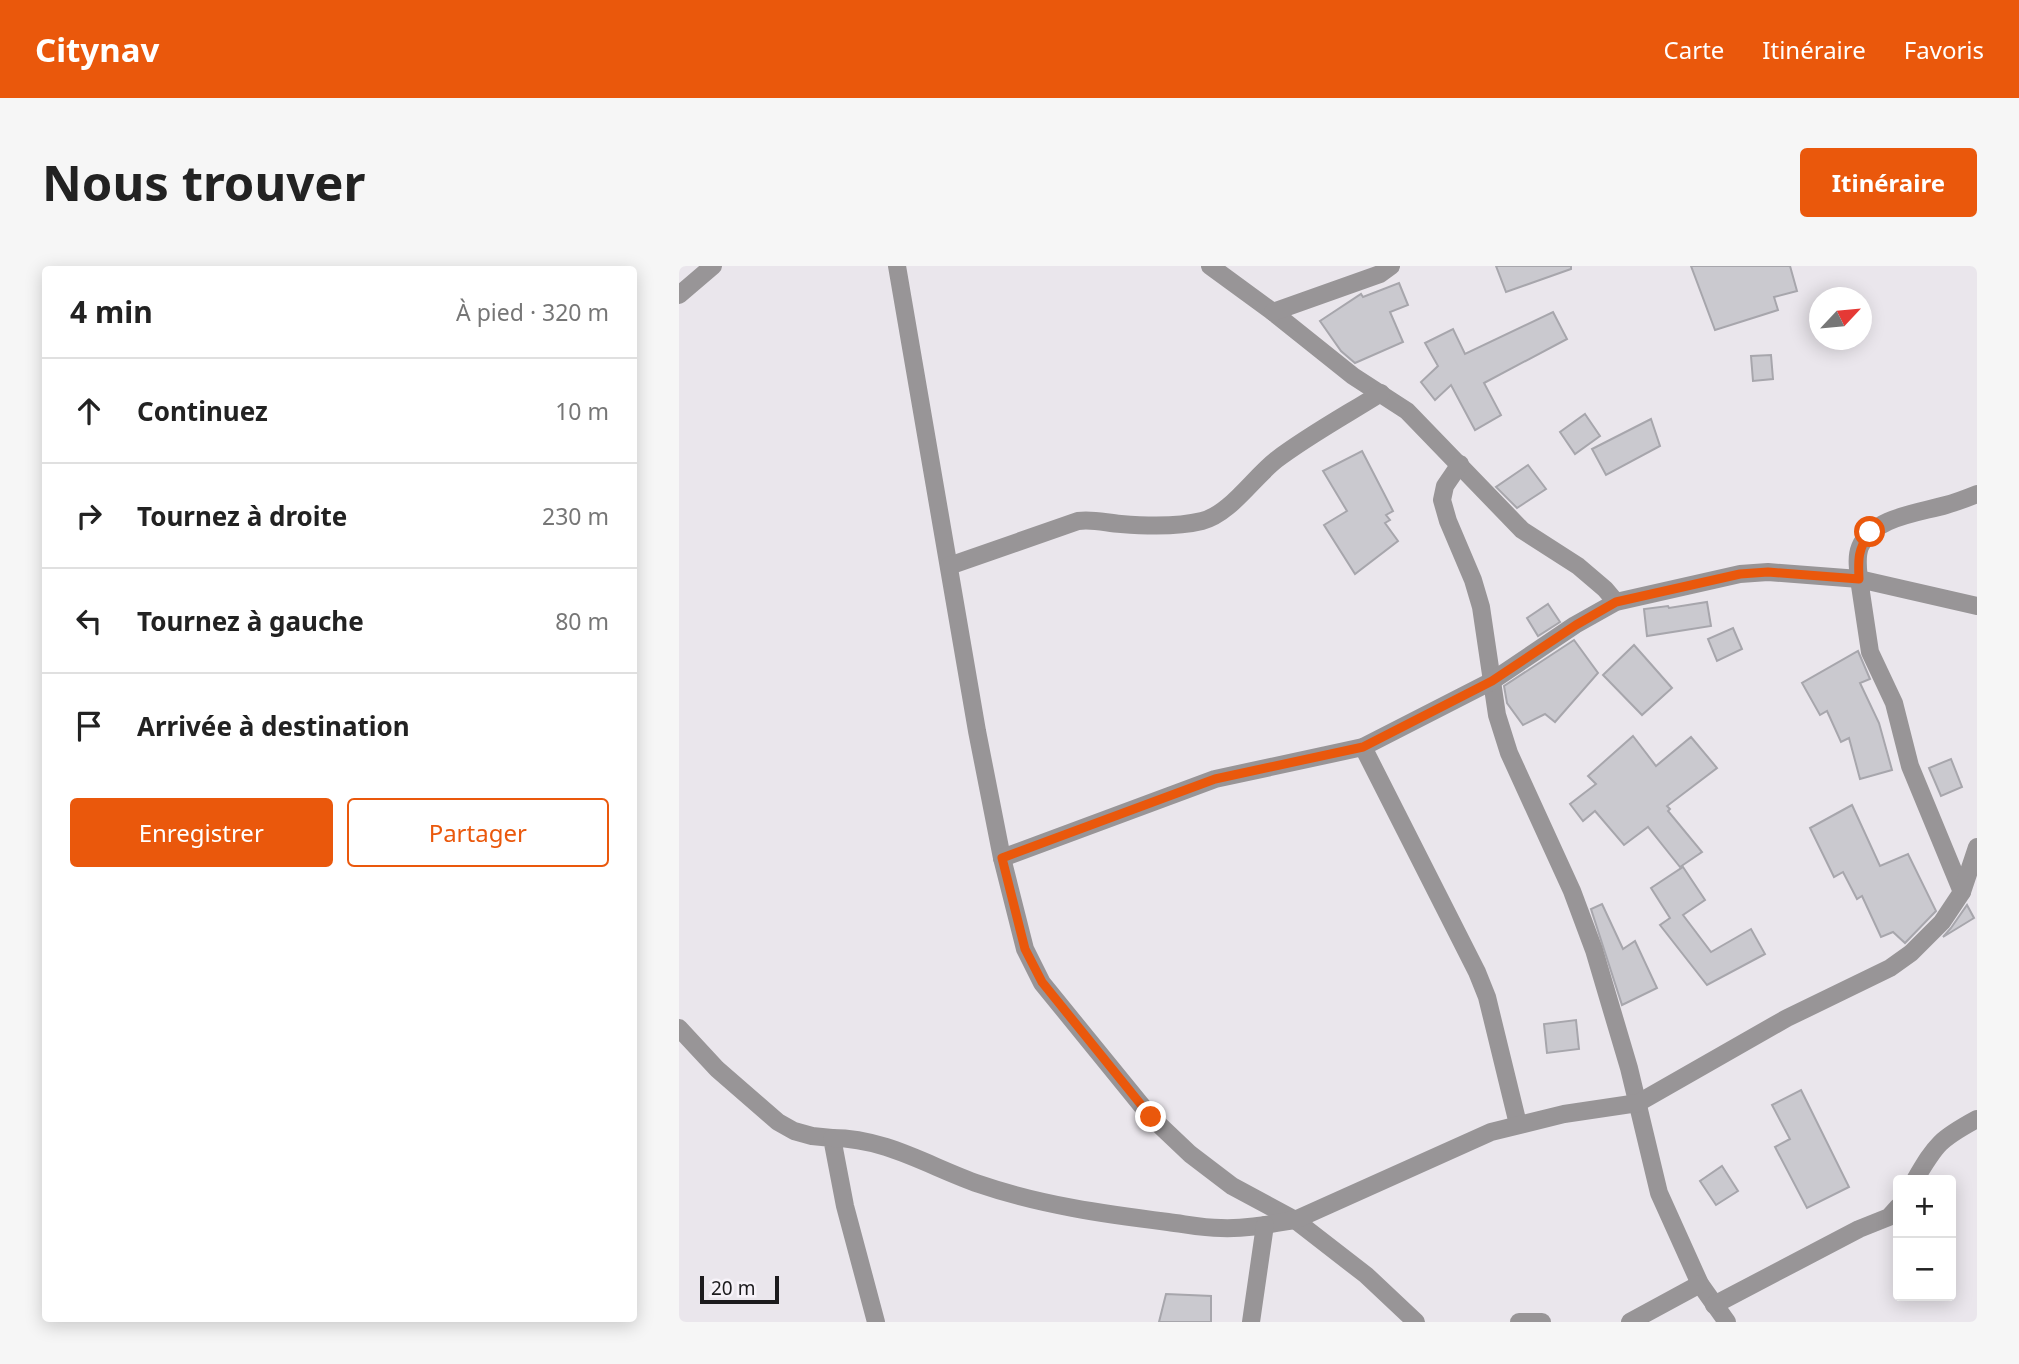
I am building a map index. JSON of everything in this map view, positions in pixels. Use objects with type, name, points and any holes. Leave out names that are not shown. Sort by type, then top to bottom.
[{"type":"street","points":[[679,295],[712,266]]},
{"type":"street","points":[[1210,266],[1353,376],[1406,411],[1522,530],[1586,572],[1616,602]]},
{"type":"street","points":[[1273,312],[1380,274],[1391,266]]},
{"type":"street","points":[[900,267],[977,732],[1002,858],[1025,949],[1042,982],[1142,1107],[1190,1154],[1232,1186],[1296,1220],[1366,1275],[1416,1322]]},
{"type":"street","points":[[949,566],[1078,522],[1096,520],[1122,524],[1184,523],[1214,517],[1225,510],[1254,479],[1280,457],[1381,393]]},
{"type":"street","points":[[1460,464],[1445,485],[1442,500],[1481,607],[1497,715],[1509,753],[1562,867],[1594,950],[1638,1103],[1659,1193],[1700,1284],[1727,1322]]},
{"type":"street","points":[[1962,892],[1910,766],[1894,703],[1870,652],[1857,556],[1860,545],[1870,532],[1887,522],[1977,494]]},
{"type":"street","points":[[1002,858],[1215,779],[1363,747],[1492,681],[1616,602],[1740,574],[1768,572],[1859,579],[1977,607]]},
{"type":"street","points":[[1363,747],[1477,972],[1486,997],[1518,1124]]},
{"type":"street","points":[[679,1028],[717,1069],[778,1122],[794,1131],[812,1136],[872,1141],[905,1152],[952,1175],[993,1189],[1099,1214],[1221,1228],[1265,1225],[1296,1220],[1491,1132],[1564,1114],[1638,1103],[1787,1018],[1889,968],[1911,953],[1942,922],[1962,892],[1977,847]]},
{"type":"street","points":[[1918,1175],[1934,1148],[1950,1132],[1977,1119]]},
{"type":"street","points":[[832,1138],[845,1206],[876,1322]]},
{"type":"street","points":[[1714,1305],[1859,1229],[1888,1217],[1893,1212]]},
{"type":"street","points":[[1251,1322],[1265,1225]]},
{"type":"street","points":[[1630,1322],[1700,1284]]},
{"type":"street","points":[[1519,1322],[1542,1322]]},
{"type":"building","points":[[1496,266],[1571,266],[1571,269],[1506,292]]},
{"type":"building","points":[[1691,266],[1790,266],[1797,291],[1774,297],[1778,310],[1715,330]]},
{"type":"building","points":[[1399,283],[1408,305],[1390,312],[1403,342],[1355,363],[1341,351],[1320,321],[1361,294],[1363,297]]},
{"type":"building","points":[[1553,312],[1567,339],[1484,383],[1501,415],[1475,430],[1451,385],[1435,400],[1421,382],[1438,366],[1425,343],[1453,329],[1465,354]]},
{"type":"building","points":[[1771,355],[1773,379],[1753,381],[1751,356]]},
{"type":"building","points":[[1585,414],[1600,436],[1575,454],[1560,432]]},
{"type":"building","points":[[1651,419],[1660,446],[1606,475],[1592,449]]},
{"type":"building","points":[[1362,451],[1393,511],[1386,515],[1390,520],[1385,523],[1398,541],[1355,574],[1324,525],[1347,511],[1323,471]]},
{"type":"building","points":[[1528,465],[1546,489],[1517,508],[1496,487]]},
{"type":"building","points":[[1707,602],[1711,626],[1647,636],[1644,609]]},
{"type":"building","points":[[1548,604],[1560,622],[1538,636],[1527,618]]},
{"type":"building","points":[[1733,628],[1742,649],[1717,661],[1708,639]]},
{"type":"building","points":[[1574,640],[1598,673],[1555,722],[1545,714],[1523,725],[1507,703],[1504,686]]},
{"type":"building","points":[[1634,645],[1672,688],[1642,715],[1603,675]]},
{"type":"building","points":[[1858,651],[1870,679],[1860,683],[1879,723],[1892,770],[1860,779],[1849,738],[1841,742],[1827,711],[1820,715],[1802,683]]},
{"type":"building","points":[[1633,736],[1656,766],[1691,737],[1717,768],[1667,806],[1670,809],[1668,811],[1702,852],[1680,867],[1648,827],[1624,845],[1595,811],[1583,821],[1570,804],[1596,784],[1588,776]]},
{"type":"building","points":[[1951,759],[1962,787],[1941,796],[1929,768]]},
{"type":"building","points":[[1852,805],[1880,866],[1908,854],[1936,911],[1905,943],[1893,932],[1881,937],[1862,896],[1857,899],[1843,872],[1834,877],[1810,828]]},
{"type":"building","points":[[1683,867],[1705,900],[1683,915],[1711,952],[1751,929],[1765,954],[1707,985],[1660,925],[1670,918],[1651,888]]},
{"type":"building","points":[[1602,904],[1623,949],[1635,941],[1657,988],[1622,1005],[1591,909]]},
{"type":"building","points":[[1967,905],[1974,918],[1943,937],[1951,928]]},
{"type":"building","points":[[1576,1020],[1579,1049],[1547,1053],[1544,1024]]},
{"type":"building","points":[[1801,1090],[1849,1187],[1807,1208],[1775,1147],[1790,1139],[1772,1105]]},
{"type":"building","points":[[1722,1166],[1738,1191],[1716,1205],[1700,1181]]},
{"type":"building","points":[[1166,1294],[1211,1296],[1211,1322],[1159,1322]]},
{"type":"route","points":[[1151,1117],[1042,982],[1025,949],[1002,858],[1215,779],[1363,747],[1492,681],[1595,612],[1616,602],[1740,574],[1768,572],[1859,579],[1857,556],[1860,545],[1870,532]]}]
